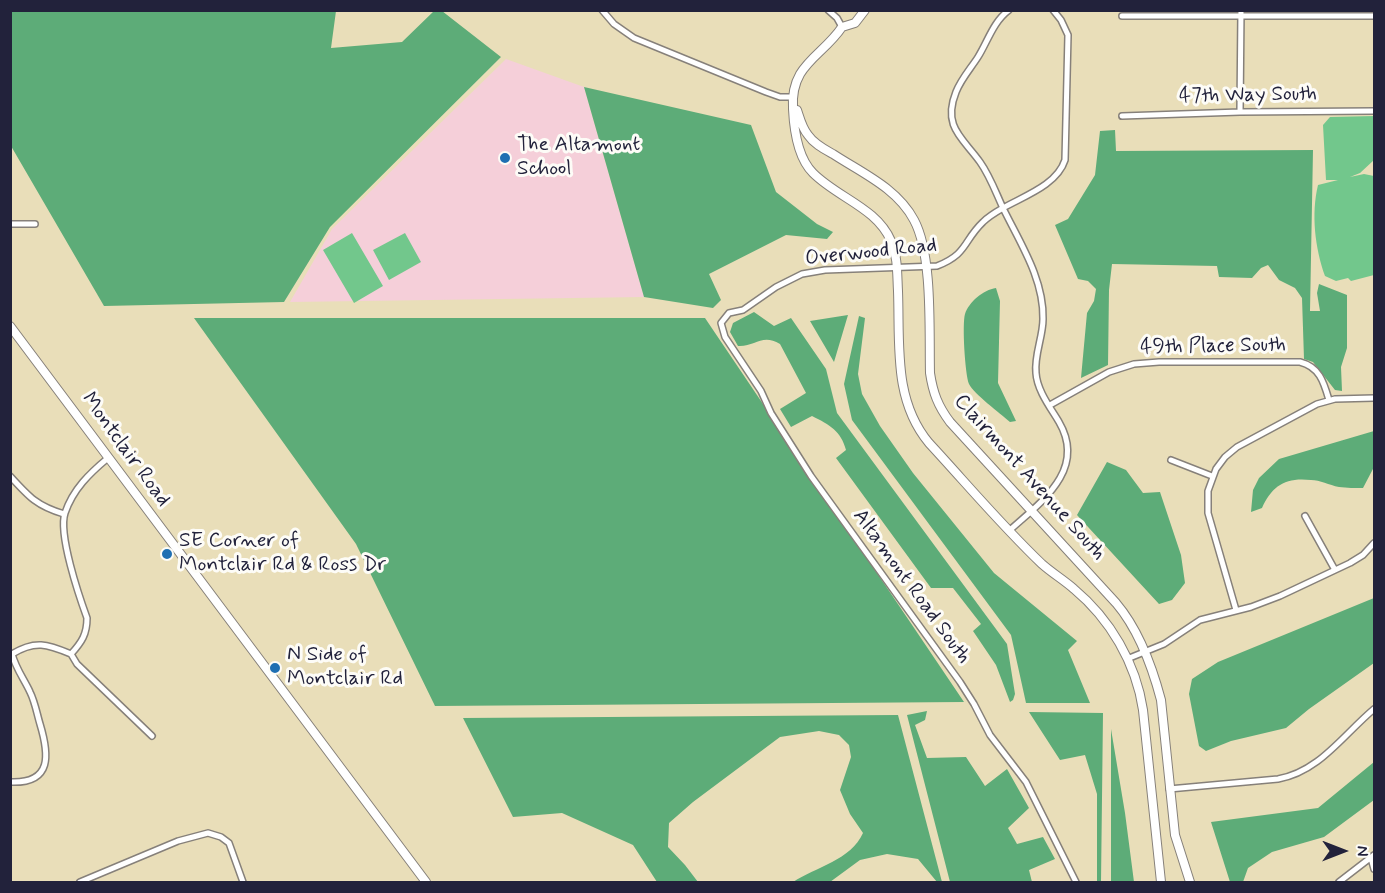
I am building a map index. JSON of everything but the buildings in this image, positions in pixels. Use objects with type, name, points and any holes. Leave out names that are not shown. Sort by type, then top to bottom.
[{"type":"street","points":[[602,10],[614,24],[634,38],[773,95],[793,97]]},
{"type":"street","points":[[828,10],[837,18],[842,27]]},
{"type":"street","name":"Clairmont Avenue South","points":[[865,10],[855,23],[842,27],[834,40],[820,50],[807,64],[800,76],[793,97],[801,154],[812,172],[879,222],[893,247],[897,268],[901,378],[909,412],[918,428],[929,443],[1042,564],[1098,611],[1113,631],[1127,659],[1142,701],[1161,882]]},
{"type":"street","points":[[1009,10],[997,22],[958,88],[953,100],[952,112],[959,137],[979,161],[1035,272],[1040,289],[1043,324],[1035,371],[1039,388],[1065,435],[1068,447],[1067,462],[1058,483],[1010,530]]},
{"type":"street","name":"Overwood Road","points":[[729,313],[743,310],[776,287],[802,274],[825,270],[938,266],[952,260],[984,221],[1053,179],[1062,169],[1065,160],[1068,35],[1062,20],[1053,10]]},
{"type":"street","points":[[1240,112],[1241,13]]},
{"type":"street","points":[[1122,16],[1241,13],[1374,16]]},
{"type":"street","name":"Clairmont Avenue South","points":[[793,97],[801,125],[811,139],[889,190],[902,202],[913,218],[920,234],[926,267],[930,373],[939,407],[950,422],[1122,610],[1132,626],[1161,700],[1169,789],[1177,841],[1190,882]]},
{"type":"street","name":"47th Way South","points":[[1122,116],[1374,111]]},
{"type":"street","points":[[10,224],[35,224]]},
{"type":"street","name":"Altamont Road South","points":[[729,313],[721,323],[725,337],[761,391],[771,413],[811,476],[969,695],[990,735],[1021,773],[1076,882]]},
{"type":"street","name":"Montclair Road","points":[[10,326],[426,882]]},
{"type":"street","name":"49th Place South","points":[[1050,405],[1108,372],[1134,364],[1159,362],[1300,362],[1310,365],[1318,372],[1329,400]]},
{"type":"street","points":[[1236,610],[1208,513],[1207,498],[1212,476],[1220,463],[1237,447],[1312,407],[1329,400],[1374,398]]},
{"type":"street","points":[[72,654],[83,641],[87,618],[66,549],[64,514],[81,482],[108,458]]},
{"type":"street","points":[[1171,460],[1212,476]]},
{"type":"street","points":[[10,476],[26,494],[44,508],[64,514]]},
{"type":"street","points":[[1305,516],[1335,570]]},
{"type":"street","points":[[1127,659],[1170,640],[1200,620],[1271,600],[1335,570],[1356,559],[1374,543]]},
{"type":"street","points":[[10,782],[25,783],[38,776],[46,764],[47,749],[31,694],[11,654],[24,647],[50,645],[72,654],[77,664],[153,736]]},
{"type":"street","points":[[1169,789],[1293,776],[1321,760],[1374,709]]},
{"type":"street","points":[[80,882],[178,841],[208,832],[229,843],[243,882]]},
{"type":"street","points":[[1373,857],[1374,869]]},
{"type":"street","points":[[1339,882],[1373,857]]},
{"type":"shaded area","name":"The Altamont School","points":[[506,59],[584,87],[644,297],[290,302],[332,229]]},
{"type":"green space","points":[[10,11],[336,11],[331,48],[402,42],[434,11],[442,11],[501,57],[330,227],[284,302],[104,306],[11,146]]},
{"type":"green space","points":[[584,87],[751,125],[776,192],[817,224],[833,232],[827,239],[786,235],[709,274],[721,300],[713,308],[644,297]]},
{"type":"green space","points":[[1374,116],[1374,160],[1360,173],[1350,177],[1364,174],[1374,176],[1374,275],[1351,281],[1348,278],[1336,281],[1325,276],[1315,231],[1318,185],[1338,180],[1326,180],[1323,125],[1330,117]]},
{"type":"green space","points":[[1115,130],[1116,151],[1313,150],[1310,311],[1320,311],[1317,293],[1319,284],[1347,295],[1347,348],[1341,367],[1342,391],[1335,390],[1313,362],[1304,359],[1302,298],[1295,288],[1279,280],[1268,265],[1261,268],[1252,278],[1219,277],[1217,266],[1112,264],[1109,290],[1108,365],[1081,378],[1087,313],[1094,301],[1096,289],[1088,281],[1078,279],[1055,225],[1068,219],[1095,175],[1100,131]]},
{"type":"green space","points":[[352,233],[383,286],[354,303],[323,250]]},
{"type":"green space","points":[[405,233],[421,262],[389,280],[373,250]]},
{"type":"green space","points":[[996,288],[1000,301],[998,383],[1016,421],[1010,422],[969,384],[965,360],[965,314],[977,297]]},
{"type":"green space","points":[[754,312],[774,326],[791,318],[826,369],[837,413],[1007,644],[1015,694],[1010,702],[996,665],[973,631],[981,624],[953,588],[931,588],[836,458],[846,450],[838,433],[812,416],[791,427],[780,409],[806,393],[780,344],[763,340],[738,346],[730,332],[733,323]]},
{"type":"green space","points":[[848,315],[834,362],[810,321]]},
{"type":"green space","points":[[859,316],[865,318],[858,374],[862,394],[880,426],[913,473],[994,573],[1077,641],[1068,650],[1090,703],[1026,703],[1011,635],[852,420],[844,384]]},
{"type":"green space","points":[[194,318],[705,318],[964,702],[435,706],[356,544]]},
{"type":"green space","points":[[1374,431],[1374,467],[1363,488],[1339,487],[1314,480],[1294,480],[1280,485],[1270,494],[1262,508],[1251,512],[1253,490],[1259,478],[1279,459]]},
{"type":"green space","points":[[1107,462],[1126,470],[1143,493],[1160,492],[1181,555],[1185,583],[1172,600],[1159,604],[1077,515]]},
{"type":"green space","points":[[1374,598],[1374,663],[1286,728],[1231,741],[1206,751],[1199,746],[1189,694],[1192,679],[1218,662]]},
{"type":"green space","points":[[927,711],[925,720],[915,725],[927,758],[966,757],[985,786],[1007,769],[1029,808],[1008,828],[1017,844],[1043,837],[1055,859],[1029,870],[1032,882],[950,882],[907,715]]},
{"type":"green space","points":[[1029,712],[1103,713],[1101,882],[1097,882],[1097,794],[1085,755],[1060,760]]},
{"type":"green space","points":[[898,715],[942,882],[937,882],[918,859],[887,854],[860,860],[830,882],[793,882],[842,856],[850,850],[863,833],[850,814],[840,790],[851,757],[849,745],[839,735],[819,731],[780,737],[693,802],[669,823],[668,847],[698,882],[657,882],[633,845],[562,813],[513,817],[463,718]]},
{"type":"green space","points":[[1111,729],[1125,813],[1134,882],[1111,882]]},
{"type":"green space","points":[[1374,762],[1374,800],[1324,837],[1272,852],[1248,868],[1243,882],[1230,882],[1211,822],[1318,808]]},
{"type":"place","name":"The Altamont School","points":[[505,158]]},
{"type":"place","name":"SE Corner of Montclair Rd & Ross Dr","points":[[167,554]]},
{"type":"place","name":"N Side of Montclair Rd","points":[[275,668]]}]
